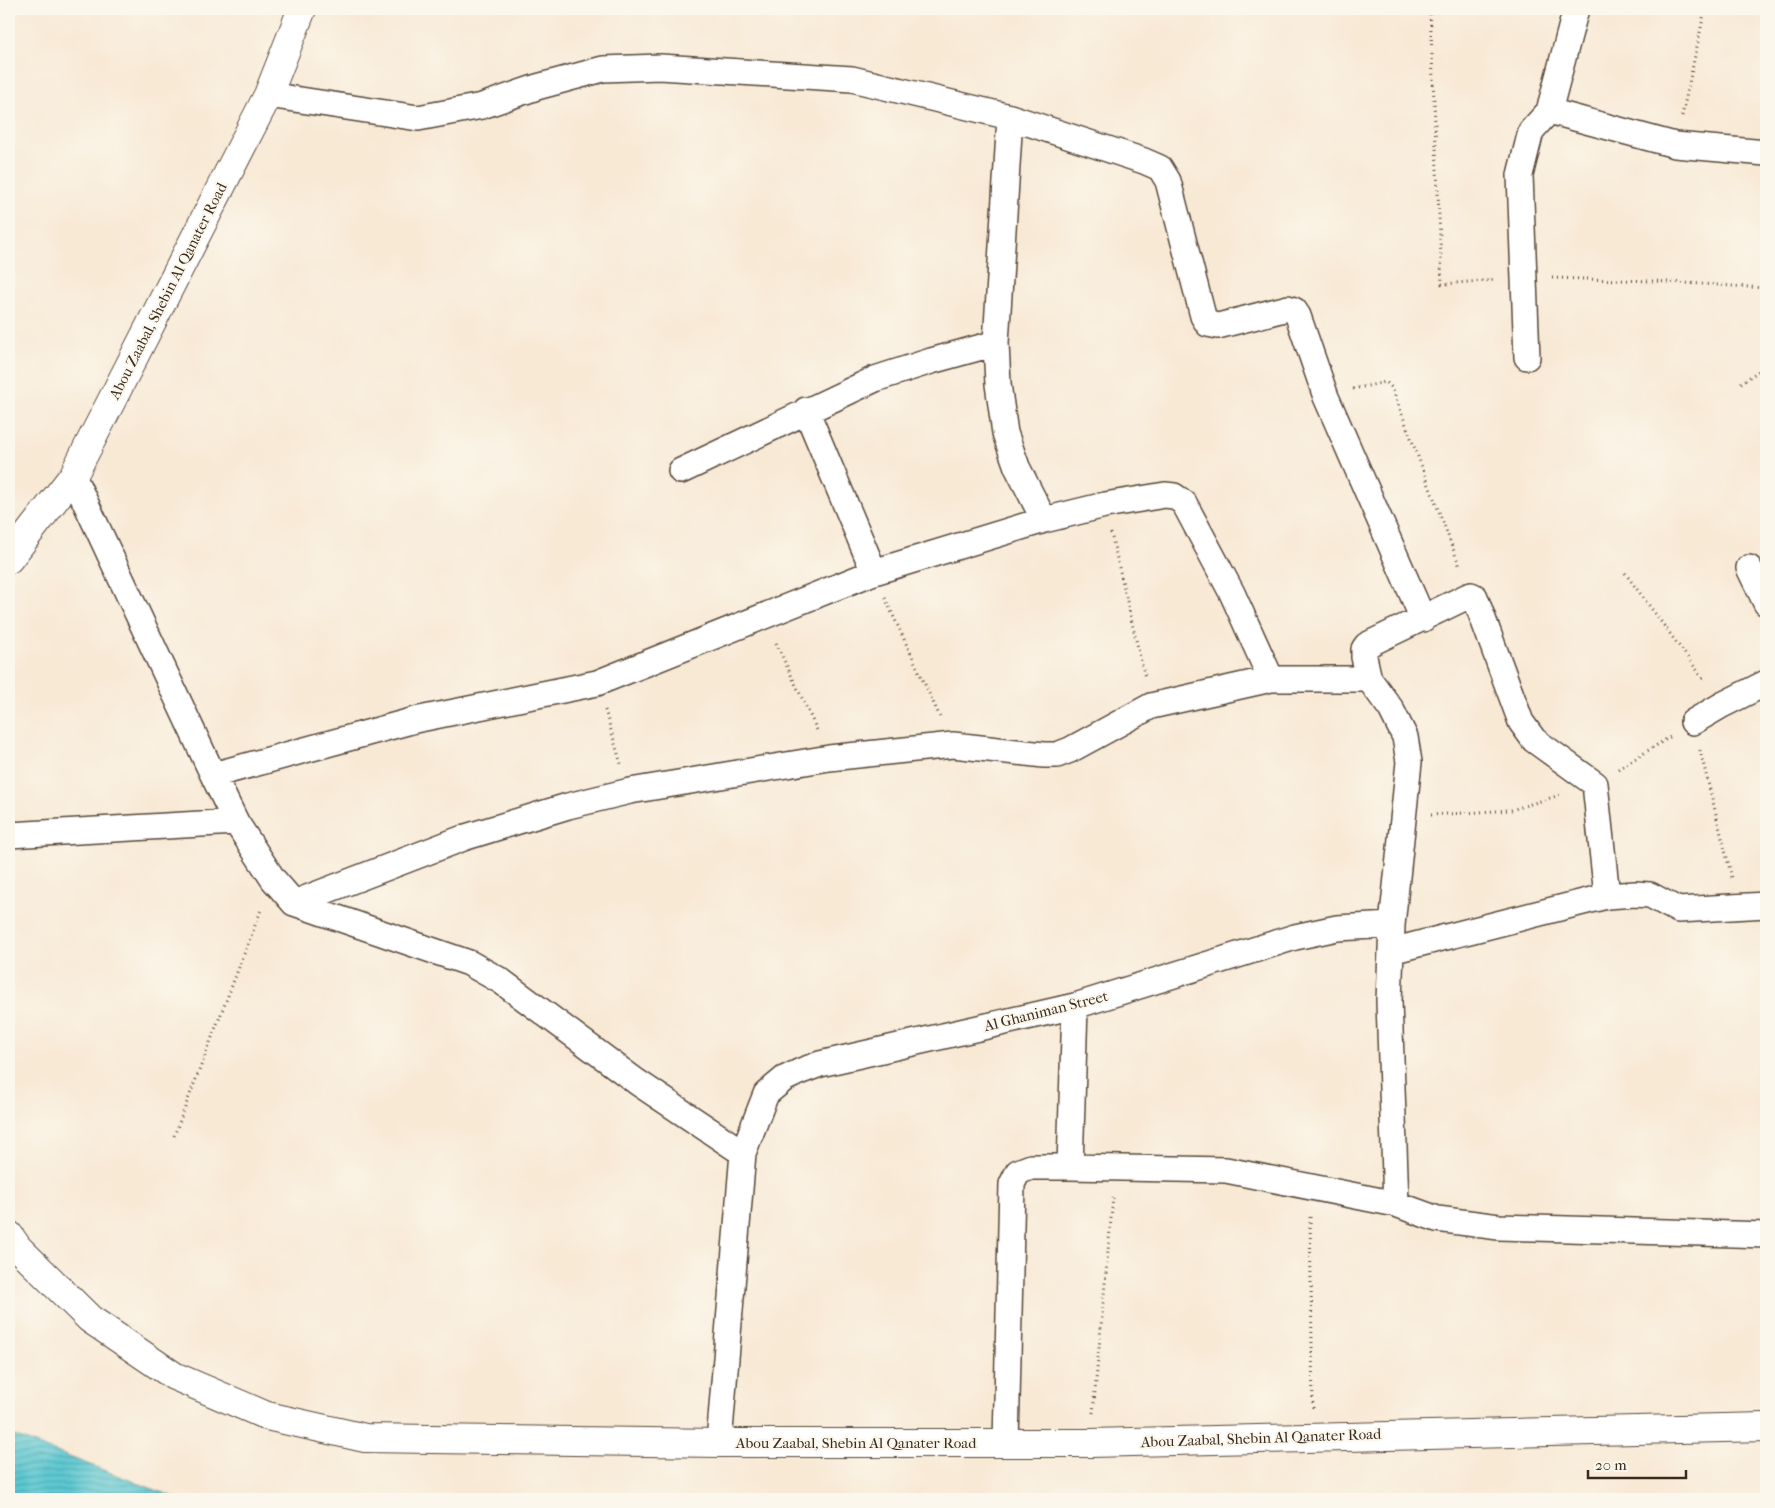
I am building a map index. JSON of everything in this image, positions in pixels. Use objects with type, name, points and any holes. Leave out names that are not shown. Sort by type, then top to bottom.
[{"type":"street","name":"Abou Zaabal, Shebin Al Qanater Road","points":[[9,559],[72,476],[268,95],[302,9]]},
{"type":"street","points":[[1527,357],[1520,175],[1531,131],[1549,111],[1576,9]]},
{"type":"street","points":[[268,95],[418,118],[482,106],[537,87],[603,69],[660,67],[852,79],[1010,117],[1160,168],[1168,181],[1203,316],[1208,324],[1218,326],[1288,308],[1294,310],[1298,316],[1326,396],[1423,619]]},
{"type":"street","points":[[1549,111],[1675,145],[1766,153]]},
{"type":"street","points":[[1010,117],[996,343],[998,384],[1006,433],[1017,467],[1044,520]]},
{"type":"street","points":[[681,471],[806,410],[875,379],[996,343]]},
{"type":"street","points":[[806,410],[874,572]]},
{"type":"street","points":[[72,476],[236,822],[273,879],[294,904],[469,963],[502,981],[637,1082],[744,1153]]},
{"type":"street","points":[[213,775],[414,720],[597,683],[874,572],[1044,520],[1105,505],[1165,495],[1174,496],[1184,503],[1232,593],[1271,679]]},
{"type":"street","points":[[1749,568],[1766,603]]},
{"type":"street","points":[[1396,1204],[1389,1002],[1392,925],[1409,762],[1404,737],[1391,709],[1369,679],[1364,657],[1364,649],[1367,645],[1471,595],[1474,597],[1520,722],[1534,740],[1596,784],[1607,896]]},
{"type":"street","points":[[294,904],[466,836],[568,806],[630,791],[830,758],[953,745],[1057,755],[1070,750],[1151,706],[1271,679],[1369,679]]},
{"type":"street","points":[[1693,722],[1766,682]]},
{"type":"street","points":[[9,835],[236,822]]},
{"type":"street","points":[[1391,951],[1607,896],[1650,895],[1678,910],[1766,906]]},
{"type":"street","name":"Al Ghaniman Street","points":[[719,1443],[744,1153],[766,1094],[784,1079],[829,1062],[1075,1006],[1295,937],[1337,928],[1392,925]]},
{"type":"street","points":[[1070,1167],[1075,1006]]},
{"type":"street","points":[[1006,1444],[1012,1184],[1018,1172],[1031,1167],[1226,1170],[1310,1185],[1396,1204],[1437,1220],[1499,1227],[1766,1235]]},
{"type":"street","name":"Abou Zaabal, Shebin Al Qanater Road","points":[[12,1245],[90,1319],[174,1376],[267,1416],[365,1438],[719,1443],[1006,1444],[1766,1427]]},
{"type":"path","points":[[1430,9],[1442,284],[1525,277],[1652,281],[1766,288]]},
{"type":"path","points":[[1675,145],[1705,9]]},
{"type":"path","points":[[1741,383],[1766,366]]},
{"type":"path","points":[[1326,396],[1376,383],[1386,382],[1392,388],[1471,595]]},
{"type":"path","points":[[1105,505],[1151,706]]},
{"type":"path","points":[[874,572],[953,745]]},
{"type":"path","points":[[1625,573],[1722,705]]},
{"type":"path","points":[[764,616],[830,758]]},
{"type":"path","points":[[597,683],[630,791]]},
{"type":"path","points":[[1404,816],[1511,810],[1596,784],[1693,722],[1739,908]]},
{"type":"path","points":[[174,1136],[273,879]]},
{"type":"path","points":[[1090,1443],[1116,1167]]},
{"type":"path","points":[[1310,1185],[1313,1436]]},
{"type":"water","points":[[9,1434],[179,1499],[9,1499]]}]
